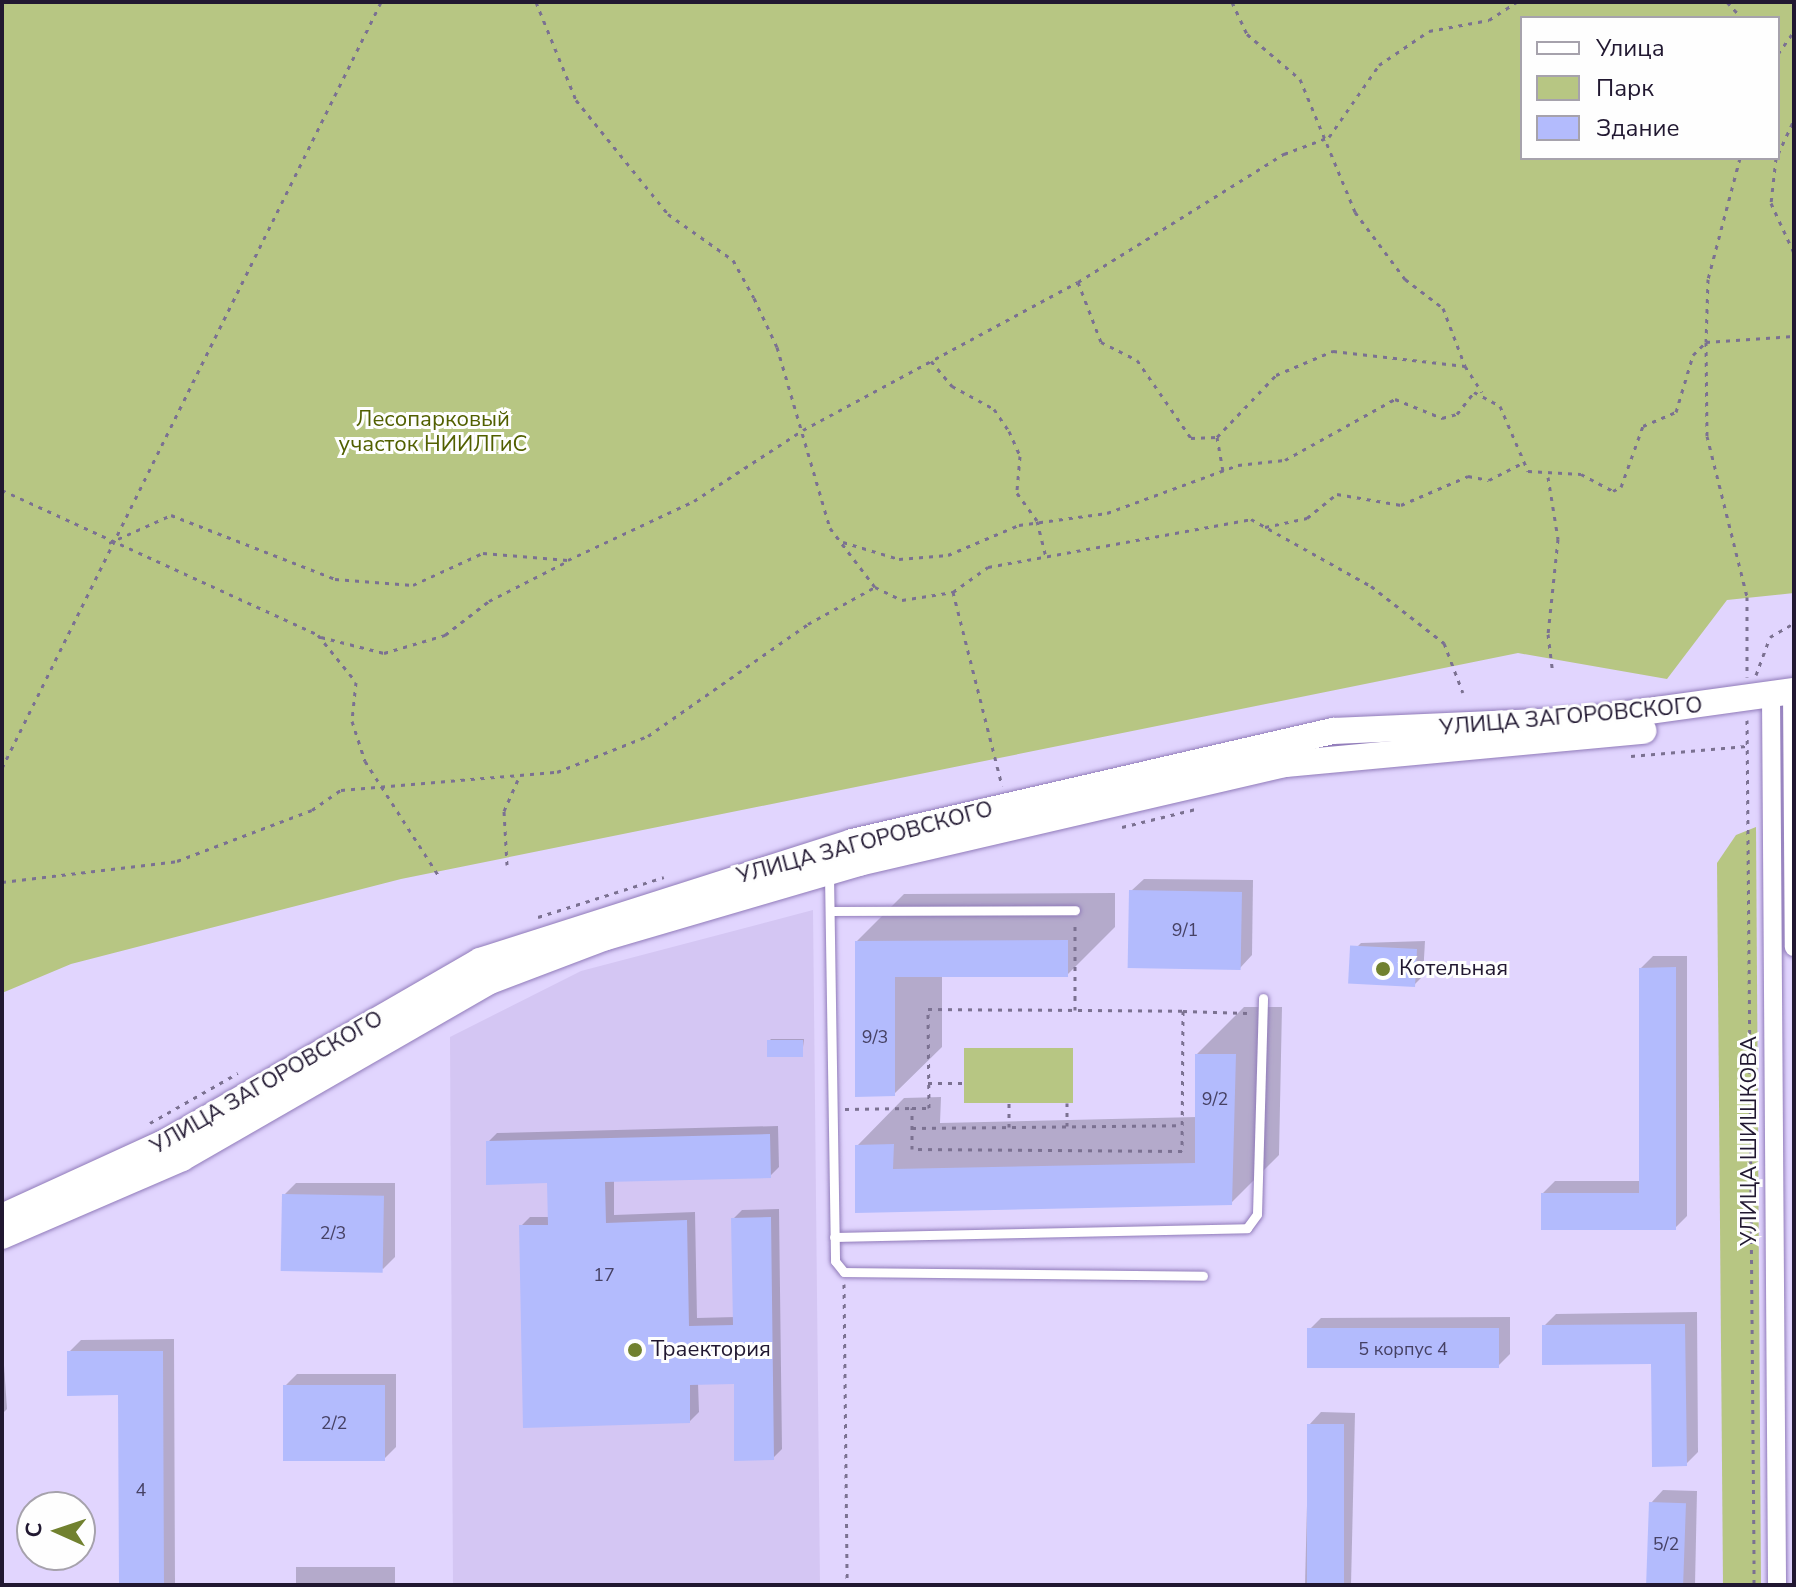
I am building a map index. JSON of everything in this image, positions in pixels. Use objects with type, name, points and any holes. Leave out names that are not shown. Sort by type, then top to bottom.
[{"type":"street","points":[[1776,703],[1793,768],[1794,947]]},
{"type":"street","name":"УЛИЦА ЗАГОРОВСКОГО","points":[[2,1236],[182,1158],[490,981],[606,937],[829,872],[1333,755],[1483,752],[1776,703]]},
{"type":"street","name":"УЛИЦА ЗАГОРОВСКОГО","points":[[2,1217],[170,1140],[480,961],[852,842],[1333,731],[1485,728],[1776,703]]},
{"type":"street","name":"УЛИЦА ШИШКОВА","points":[[1776,703],[1777,1585]]},
{"type":"lane","points":[[829,872],[834,1237],[835,1261],[844,1272],[1203,1276]]},
{"type":"lane","points":[[830,911],[1075,910]]},
{"type":"lane","points":[[834,1237],[1247,1228],[1257,1214],[1263,998]]},
{"type":"path","points":[[2,768],[109,543],[381,2]]},
{"type":"path","points":[[536,2],[576,100],[668,214],[702,231],[733,260],[777,347],[803,430],[820,506],[875,587],[902,600],[953,592],[988,567],[1251,519],[1371,586],[1444,643],[1463,693]]},
{"type":"path","points":[[1232,2],[1247,34],[1300,79],[1329,137],[1355,212],[1405,279],[1443,308],[1465,366],[1482,392],[1512,426],[1521,464]]},
{"type":"path","points":[[2,490],[109,543],[318,635],[384,653],[445,635],[489,601],[694,501],[803,430],[1078,282],[1284,154],[1329,137],[1379,65],[1429,31],[1489,20],[1517,2]]},
{"type":"path","points":[[1780,51],[1794,31]]},
{"type":"path","points":[[1780,150],[1794,120]]},
{"type":"path","points":[[1739,160],[1708,279],[1707,436],[1776,703]]},
{"type":"path","points":[[1776,160],[1771,203],[1794,253]]},
{"type":"path","points":[[1078,282],[1101,342],[1137,360],[1191,438],[1217,437],[1276,375],[1333,351],[1465,366]]},
{"type":"path","points":[[1521,464],[1548,477],[1581,474],[1613,491],[1621,487],[1635,439],[1643,426],[1676,412],[1693,355],[1706,342],[1794,336]]},
{"type":"path","points":[[931,361],[952,386],[994,409],[1009,431],[1020,456],[1017,493],[1037,521],[1046,557]]},
{"type":"path","points":[[843,542],[913,560],[948,555],[1037,521],[1107,513],[1223,470],[1305,452],[1324,433],[1395,399],[1442,418],[1482,392]]},
{"type":"path","points":[[1217,437],[1223,470]]},
{"type":"path","points":[[1265,527],[1307,518],[1337,494],[1401,505],[1468,476],[1489,480],[1521,464]]},
{"type":"path","points":[[1548,477],[1558,539],[1548,634],[1553,673]]},
{"type":"path","points":[[109,543],[171,515],[335,579],[413,585],[483,553],[568,560]]},
{"type":"path","points":[[2,882],[177,861],[312,810],[341,790],[518,780],[648,736],[808,624],[875,587]]},
{"type":"path","points":[[953,592],[994,761]]},
{"type":"path","points":[[1754,1560],[1747,746],[1776,703],[1770,637],[1794,623]]},
{"type":"path","points":[[318,635],[356,682],[352,721],[365,761],[387,785],[440,878]]},
{"type":"path","points":[[1619,757],[1747,746]]},
{"type":"path","points":[[507,865],[504,811],[518,780]]},
{"type":"path","points":[[1115,828],[1204,808]]},
{"type":"path","points":[[1075,910],[1075,1010]]},
{"type":"path","points":[[833,1109],[929,1108],[928,1009],[1263,1014]]},
{"type":"path","points":[[912,1108],[912,1149],[1182,1151],[1183,1011]]},
{"type":"path","points":[[928,1083],[965,1083]]},
{"type":"path","points":[[1009,1103],[1009,1127]]},
{"type":"path","points":[[1067,1103],[1067,1126]]},
{"type":"path","points":[[912,1128],[1182,1125]]},
{"type":"path","points":[[844,1272],[847,1585]]},
{"type":"shaded area","name":"Траектория","points":[[813,910],[820,1585],[453,1585],[450,1037],[581,971]]},
{"type":"green space","name":"Лесопарковый участок НИИЛГиС","points":[[2,2],[1794,2],[1794,593],[1727,600],[1667,679],[1518,653],[401,879],[71,964],[2,993]]},
{"type":"green space","points":[[1756,827],[1761,1585],[1723,1585],[1717,863],[1736,835]]},
{"type":"green space","points":[[964,1048],[1073,1048],[1073,1103],[964,1103]]},
{"type":"building","points":[[1129,890],[1242,892],[1241,970],[1128,968]]},
{"type":"building","points":[[1068,940],[1068,977],[895,977],[895,1096],[855,1097],[855,941]]},
{"type":"building","name":"Котельная","points":[[1350,945],[1417,949],[1415,987],[1348,983]]},
{"type":"building","points":[[1676,967],[1676,1230],[1541,1230],[1541,1193],[1639,1193],[1639,968]]},
{"type":"building","points":[[767,1040],[803,1040],[803,1057],[767,1057]]},
{"type":"building","points":[[1195,1054],[1236,1054],[1232,1205],[855,1213],[855,1145],[894,1144],[893,1169],[1195,1163]]},
{"type":"building","points":[[770,1134],[771,1178],[605,1182],[606,1223],[687,1220],[689,1326],[733,1325],[731,1218],[771,1217],[774,1460],[734,1461],[734,1384],[690,1385],[690,1423],[523,1428],[519,1225],[548,1225],[547,1183],[486,1185],[486,1141]]},
{"type":"building","points":[[282,1194],[384,1196],[383,1273],[281,1271]]},
{"type":"building","points":[[1685,1324],[1687,1466],[1652,1467],[1651,1364],[1542,1365],[1542,1325]]},
{"type":"building","points":[[1307,1328],[1499,1328],[1499,1368],[1307,1368]]},
{"type":"building","points":[[67,1351],[163,1351],[164,1585],[119,1585],[118,1395],[67,1396]]},
{"type":"building","points":[[283,1385],[385,1385],[385,1461],[283,1461]]},
{"type":"building","points":[[1307,1424],[1344,1424],[1344,1585],[1307,1585]]},
{"type":"building","points":[[1649,1502],[1686,1503],[1683,1585],[1646,1585]]},
{"type":"place","name":"Котельная","points":[[1383,969]]},
{"type":"place","name":"Траектория","points":[[635,1350]]}]
